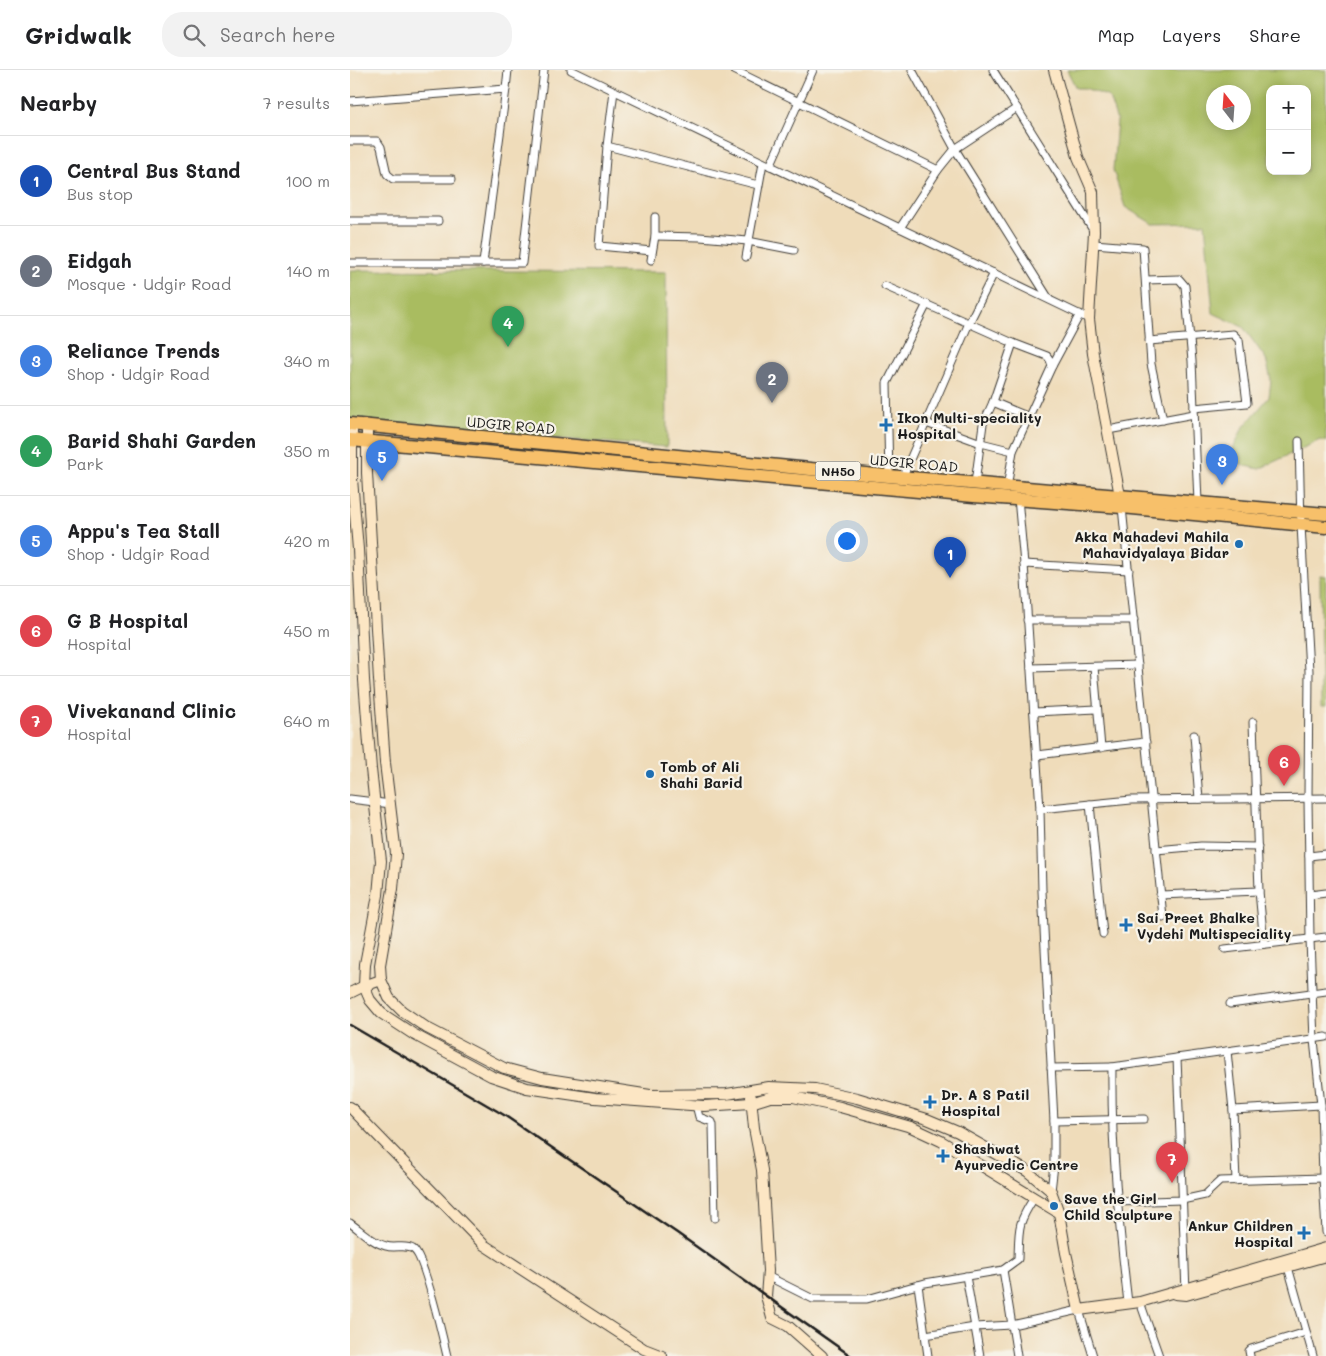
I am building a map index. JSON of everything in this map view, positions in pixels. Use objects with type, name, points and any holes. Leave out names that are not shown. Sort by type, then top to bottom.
[{"type":"highway","name":"UDGIR ROAD","points":[[351,424],[895,482],[975,483],[1012,492]]},
{"type":"highway","name":"UDGIR ROAD","points":[[351,440],[895,482],[1300,518],[1326,514]]},
{"type":"highway","name":"UDGIR ROAD","points":[[1121,501],[1198,502],[1300,518],[1326,527]]},
{"type":"main road","points":[[1054,70],[1078,157],[1092,192],[1094,244],[1085,316],[1121,501]]},
{"type":"main road","points":[[351,424],[370,769],[381,861],[378,895],[365,964],[364,986],[370,1000],[381,1013],[413,1034],[491,1076],[527,1088],[595,1098],[696,1105],[751,1103],[770,1097],[793,1098],[840,1107],[911,1127],[941,1141],[1059,1213]]},
{"type":"main road","points":[[367,426],[366,441],[378,680],[385,763],[396,854],[393,889],[380,965],[381,980],[389,998],[402,1011],[427,1028],[504,1068],[542,1078],[650,1094],[728,1094],[769,1086],[815,1089],[857,1098],[927,1119],[958,1132],[1027,1171],[1051,1192],[1059,1213],[1079,1310],[1140,1302],[1288,1267],[1326,1256]]},
{"type":"main road","points":[[350,993],[381,980]]},
{"type":"main road","points":[[750,1090],[754,1128],[762,1170],[767,1276],[766,1296],[772,1318],[788,1326],[822,1356]]},
{"type":"main road","points":[[350,1107],[484,1245],[644,1350],[662,1356]]},
{"type":"main road","points":[[1186,1291],[1326,1248]]},
{"type":"street","points":[[483,263],[508,70]]},
{"type":"street","points":[[350,264],[522,263],[544,70]]},
{"type":"street","points":[[571,70],[766,165],[1085,316],[1052,366],[1013,451],[1012,492],[1024,564],[1040,809],[1042,891],[1054,1121],[1054,1165],[1051,1192]]},
{"type":"street","points":[[734,70],[938,170]]},
{"type":"street","points":[[746,257],[758,185],[766,165],[814,70]]},
{"type":"street","points":[[912,70],[956,149],[1050,300]]},
{"type":"street","points":[[994,70],[1094,232]]},
{"type":"street","points":[[350,101],[506,89]]},
{"type":"street","points":[[614,91],[598,246],[652,251]]},
{"type":"street","points":[[900,228],[938,170],[956,149],[1017,108]]},
{"type":"street","points":[[350,142],[377,141],[381,147],[387,174],[393,179],[452,179]]},
{"type":"street","points":[[607,146],[758,185]]},
{"type":"street","points":[[651,260],[655,236],[655,218]]},
{"type":"street","points":[[350,221],[438,221]]},
{"type":"street","points":[[655,236],[748,241],[794,250]]},
{"type":"street","points":[[1094,244],[1143,248],[1151,364],[1163,420]]},
{"type":"street","points":[[895,482],[926,423],[969,323],[994,273]]},
{"type":"street","points":[[1146,280],[1179,279],[1185,286],[1190,338],[1198,502]]},
{"type":"street","points":[[885,286],[1046,356],[1052,366]]},
{"type":"street","points":[[895,482],[887,383],[927,304]]},
{"type":"street","points":[[1108,430],[1163,420],[1194,411],[1247,403],[1237,336],[1233,334],[1149,341]]},
{"type":"street","points":[[975,483],[983,424],[993,402],[1013,343]]},
{"type":"street","points":[[993,402],[1029,417]]},
{"type":"street","points":[[926,423],[981,443],[1013,451]]},
{"type":"street","points":[[1299,441],[1300,518],[1309,671],[1310,940],[1314,1040],[1324,1135],[1322,1178],[1326,1232]]},
{"type":"street","points":[[1121,501],[1163,917]]},
{"type":"street","points":[[1024,564],[1129,570]]},
{"type":"street","points":[[1027,620],[1134,620]]},
{"type":"street","points":[[1031,668],[1138,665]]},
{"type":"street","points":[[1094,667],[1101,748]]},
{"type":"street","points":[[1034,712],[1097,709]]},
{"type":"street","points":[[1253,722],[1264,944]]},
{"type":"street","points":[[1194,735],[1199,799]]},
{"type":"street","points":[[1037,755],[1146,742]]},
{"type":"street","points":[[1040,809],[1131,800],[1326,798]]},
{"type":"street","points":[[350,799],[391,804]]},
{"type":"street","points":[[1090,804],[1103,934]]},
{"type":"street","points":[[1156,850],[1201,846],[1258,847]]},
{"type":"street","points":[[1309,856],[1326,854]]},
{"type":"street","points":[[1160,895],[1260,891]]},
{"type":"street","points":[[1310,895],[1326,894]]},
{"type":"street","points":[[1225,949],[1326,937]]},
{"type":"street","points":[[1230,1004],[1326,991]]},
{"type":"street","points":[[1051,1068],[1112,1067],[1326,1038]]},
{"type":"street","points":[[1227,1050],[1233,1110],[1236,1181]]},
{"type":"street","points":[[1176,1058],[1186,1291]]},
{"type":"street","points":[[1112,1067],[1112,1120],[1116,1202],[1128,1304]]},
{"type":"street","points":[[696,1105],[699,1117],[712,1122],[714,1125],[715,1218]]},
{"type":"street","points":[[1233,1110],[1321,1105]]},
{"type":"street","points":[[1054,1121],[1144,1119]]},
{"type":"street","points":[[1116,1202],[1182,1200],[1205,1195],[1220,1181],[1322,1178]]},
{"type":"street","points":[[767,1276],[813,1298],[867,1299],[918,1285],[1003,1270],[1018,1259],[1019,1226],[1034,1198]]},
{"type":"street","points":[[350,1223],[384,1246],[409,1248],[413,1249],[417,1254],[447,1356]]},
{"type":"street","points":[[1288,1267],[1313,1356]]},
{"type":"street","points":[[1003,1270],[1017,1356]]},
{"type":"street","points":[[966,1276],[980,1356]]},
{"type":"street","points":[[918,1285],[928,1356]]},
{"type":"street","points":[[1140,1302],[1159,1356]]},
{"type":"street","points":[[925,1334],[1012,1325],[1079,1310],[1093,1356]]},
{"type":"street","points":[[1250,1356],[1249,1351],[1252,1348],[1306,1332]]},
{"type":"green space","points":[[1067,70],[1326,70],[1326,442],[1320,440],[1259,469],[1242,465],[1233,449],[1242,429],[1269,397],[1271,380],[1266,359],[1243,327],[1213,313],[1205,223],[1153,224],[1125,207],[1113,170],[1117,121],[1109,97],[1085,88],[1076,88]]},
{"type":"green space","points":[[350,270],[666,272],[667,447],[350,423]]},
{"type":"green space","points":[[1320,575],[1326,576],[1326,707],[1321,707]]},
{"type":"railway","points":[[350,1025],[504,1115],[677,1233],[851,1356]]},
{"type":"place","name":"Barid Shahi Garden","points":[[508,347]]},
{"type":"place","name":"Eidgah","points":[[772,403]]},
{"type":"place","name":"Ikon Multi-speciality Hospital","points":[[886,425]]},
{"type":"place","name":"Appu's Tea Stall","points":[[382,481]]},
{"type":"place","name":"Reliance Trends","points":[[1222,485]]},
{"type":"place","name":"Akka Mahadevi Mahila Mahavidyalaya Bidar","points":[[1239,544]]},
{"type":"place","name":"Central Bus Stand","points":[[950,578]]},
{"type":"place","name":"Tomb of Ali Shahi Barid","points":[[650,774]]},
{"type":"place","name":"G B Hospital","points":[[1284,786]]},
{"type":"place","name":"Sai Preet Bhalke Vydehi Multispeciality","points":[[1126,925]]},
{"type":"place","name":"Dr. A S Patil Hospital","points":[[930,1102]]},
{"type":"place","name":"Shashwat Ayurvedic Centre","points":[[943,1156]]},
{"type":"place","name":"Vivekanand Clinic","points":[[1172,1183]]},
{"type":"place","name":"Save the Girl Child Sculpture","points":[[1054,1206]]},
{"type":"place","name":"Ankur Children Hospital","points":[[1304,1233]]}]
